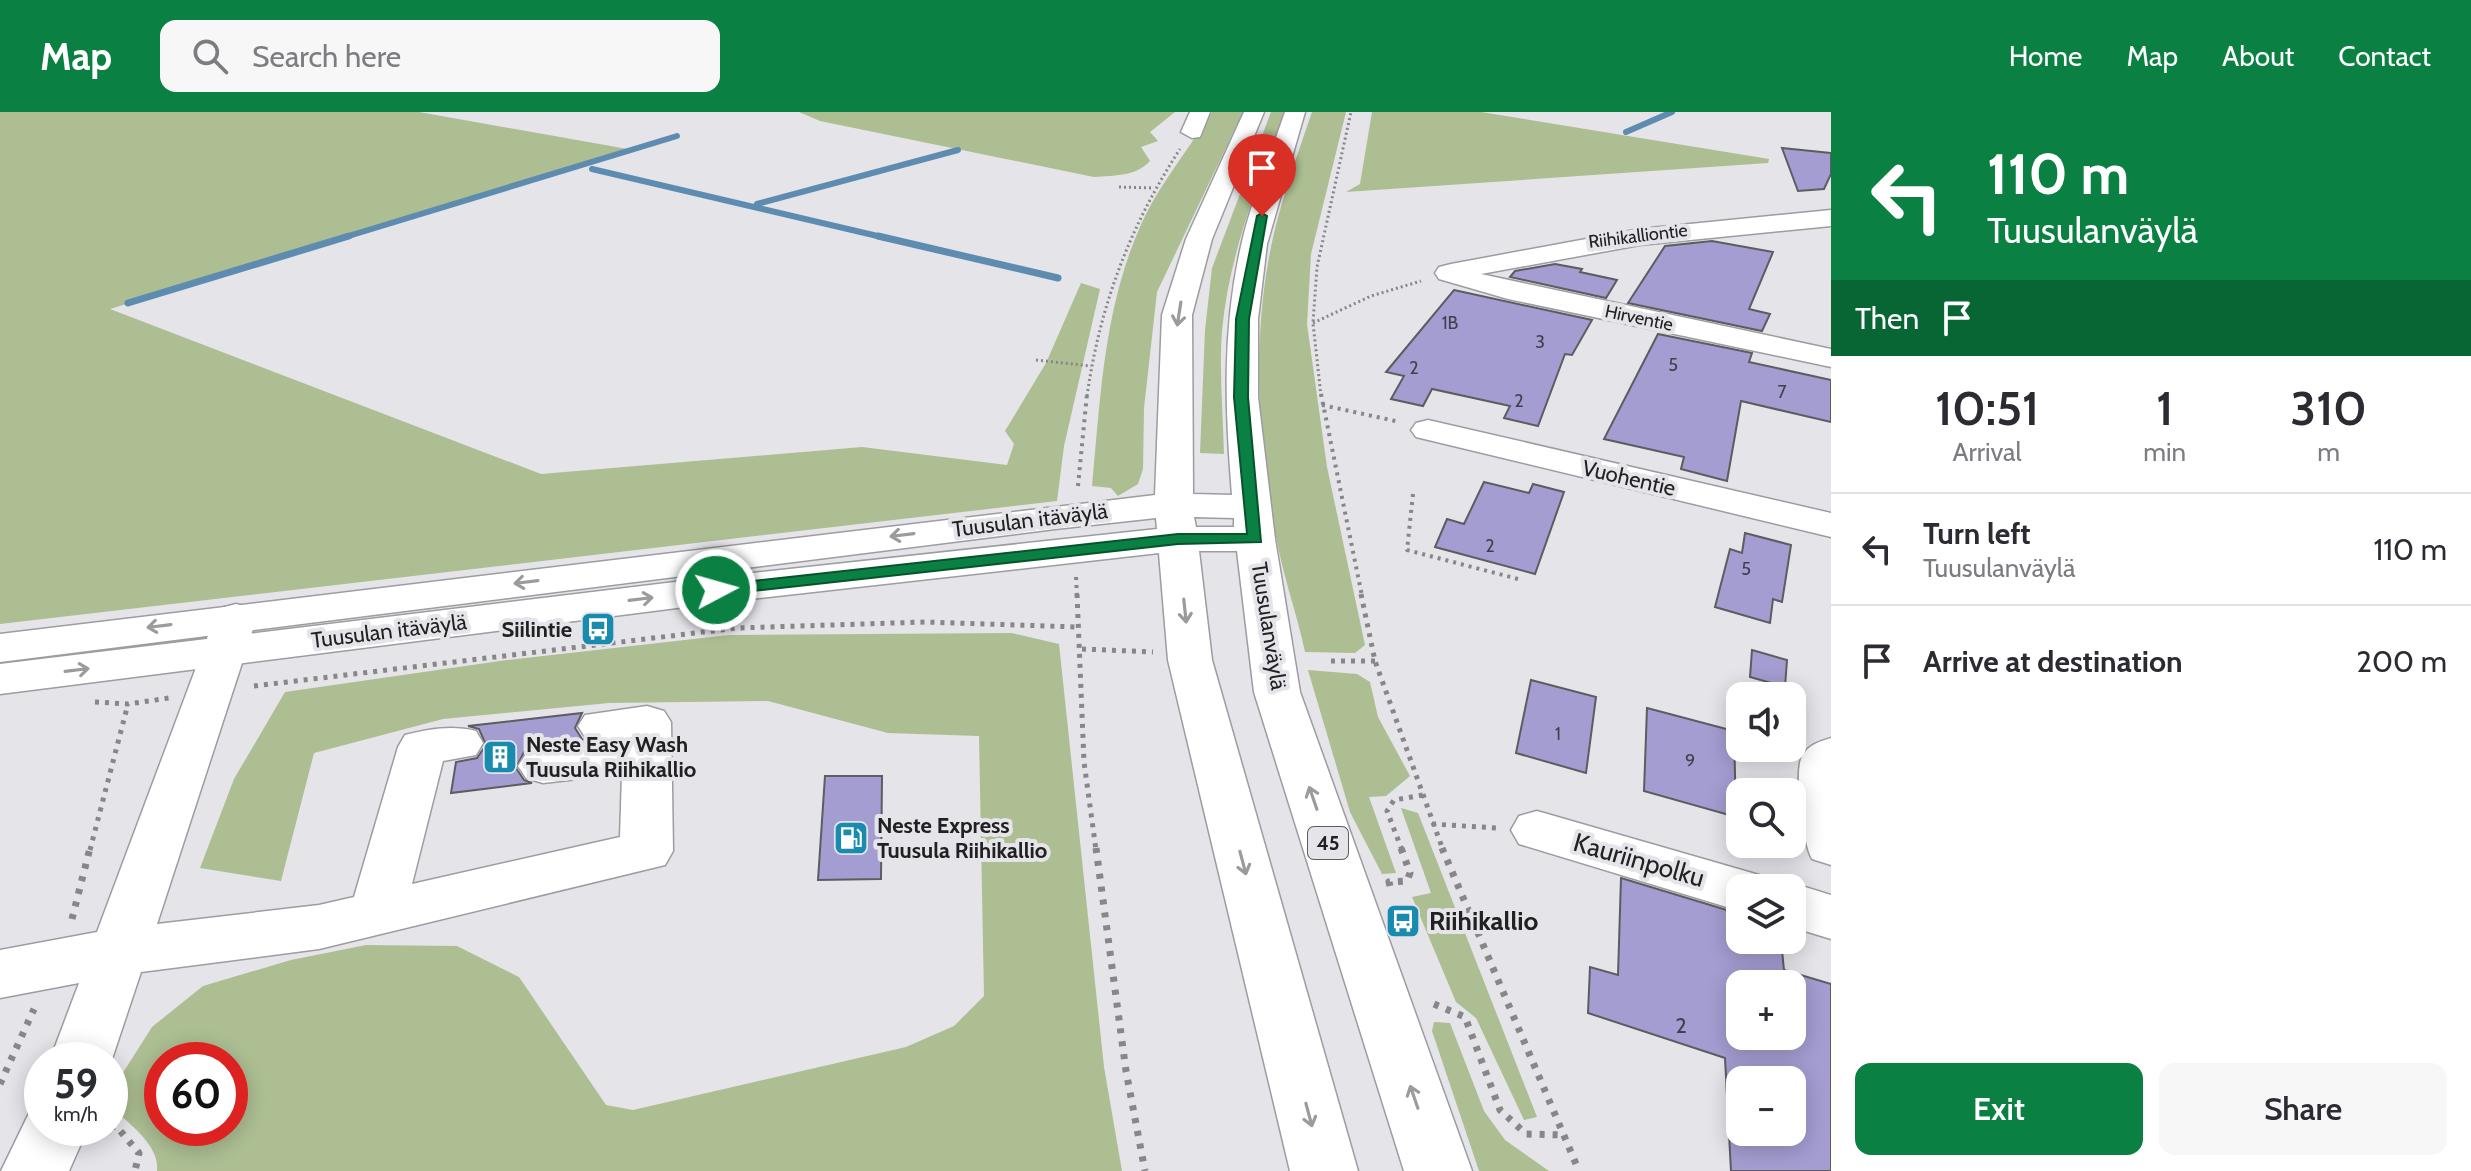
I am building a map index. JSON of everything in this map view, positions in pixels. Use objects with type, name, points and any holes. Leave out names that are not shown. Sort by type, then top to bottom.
[{"type":"main road","points":[[1254,112],[1199,239],[1177,315],[1176,522],[1190,660],[1324,1171]]},
{"type":"main road","name":"Tuusulanväylä","points":[[1295,112],[1254,244],[1243,319],[1241,397],[1253,523],[1277,692],[1438,1171]]},
{"type":"main road","points":[[1729,203],[1764,223]]},
{"type":"main road","points":[[1618,212],[1653,232]]},
{"type":"main road","name":"Riihikalliontie","points":[[1449,273],[1567,246],[1653,232],[1831,218]]},
{"type":"main road","name":"Hirventie","points":[[1449,273],[1508,290],[1831,358]]},
{"type":"main road","name":"Vuohentie","points":[[1428,430],[1831,525]]},
{"type":"main road","name":"Tuusulan itäväylä","points":[[0,679],[716,590],[1176,522],[1253,523]]},
{"type":"main road","name":"Tuusulan itäväylä","points":[[0,648],[223,653]]},
{"type":"main road","points":[[88,1042],[223,653]]},
{"type":"main road","points":[[26,969],[121,951],[319,927],[646,851],[647,722],[602,726]]},
{"type":"main road","points":[[543,766],[648,754]]},
{"type":"main road","points":[[1831,755],[1825,761],[1831,845]]},
{"type":"main road","points":[[377,913],[437,762]]},
{"type":"main road","name":"Kauriinpolku","points":[[1537,830],[1726,886]]},
{"type":"main road","points":[[1806,909],[1831,917]]},
{"type":"main road","points":[[35,1171],[47,1146]]},
{"type":"path","points":[[1351,112],[1317,267],[1313,323],[1322,405],[1375,661],[1432,824],[1579,1171]]},
{"type":"path","points":[[1078,493],[1084,404],[1112,274],[1154,188],[1196,122]]},
{"type":"path","points":[[1119,187],[1154,188]]},
{"type":"path","points":[[1313,323],[1371,296],[1449,273]]},
{"type":"path","points":[[1036,360],[1091,366]]},
{"type":"path","points":[[1322,405],[1428,430]]},
{"type":"path","points":[[1413,494],[1407,550],[1522,580]]},
{"type":"path","points":[[1076,570],[1077,627],[1082,649],[1084,762],[1126,1071],[1145,1171]]},
{"type":"path","points":[[88,702],[128,704],[223,653],[599,642],[737,628],[925,622],[1077,627]]},
{"type":"path","points":[[1082,649],[1154,652]]},
{"type":"path","points":[[1331,661],[1375,661]]},
{"type":"path","points":[[0,1084],[26,969],[73,916],[128,704]]},
{"type":"path","points":[[1389,882],[1407,881],[1410,873],[1387,811],[1394,800],[1423,795]]},
{"type":"path","points":[[1432,824],[1537,830]]},
{"type":"path","points":[[1440,1009],[1465,1017],[1500,1110],[1526,1134],[1563,1135]]},
{"type":"path","points":[[128,1140],[139,1153],[135,1171]]},
{"type":"green space","points":[[0,112],[419,112],[633,150],[110,309],[541,474],[862,447],[1007,465],[1014,444],[1005,431],[1046,363],[1081,283],[1100,289],[1064,446],[1057,501],[0,624]]},
{"type":"green space","points":[[799,112],[1175,112],[1150,132],[1158,141],[1141,147],[1150,161],[1144,166],[1124,174],[1094,177],[820,121]]},
{"type":"green space","points":[[1212,112],[1243,112],[1157,292],[1144,408],[1143,469],[1138,484],[1118,496],[1111,488],[1092,486],[1106,348],[1121,281],[1131,248],[1152,203]]},
{"type":"green space","points":[[1271,112],[1285,112],[1246,219],[1231,274],[1222,331],[1224,454],[1200,453],[1205,330],[1212,268]]},
{"type":"green space","points":[[1312,112],[1346,112],[1311,254],[1307,324],[1327,467],[1365,645],[1355,653],[1305,652],[1271,512],[1261,431],[1259,349],[1267,268],[1283,199]]},
{"type":"green space","points":[[1372,112],[1481,112],[1769,159],[1768,163],[1346,192],[1360,184]]},
{"type":"green space","points":[[1012,633],[1059,644],[1104,1067],[1122,1171],[157,1171],[150,1146],[248,1146],[248,1042],[144,1042],[144,1139],[128,1123],[128,1065],[152,1027],[203,986],[291,960],[366,945],[457,946],[519,977],[606,1105],[633,1110],[906,1047],[954,1026],[984,996],[979,736],[888,733],[768,701],[609,703],[443,719],[314,753],[281,881],[200,868],[234,779],[285,692],[507,660],[729,635]]},
{"type":"green space","points":[[1308,670],[1357,674],[1370,682],[1378,717],[1410,776],[1386,796],[1369,797],[1396,873],[1382,874],[1350,812]]},
{"type":"green space","points":[[1401,808],[1418,813],[1537,1117],[1524,1120],[1476,1018],[1456,1002],[1412,897],[1431,893]]},
{"type":"green space","points":[[1434,1022],[1450,1023],[1484,1111],[1505,1140],[1549,1171],[1479,1171],[1432,1031]]},
{"type":"building","points":[[1782,148],[1831,153],[1831,174],[1824,189],[1798,191]]},
{"type":"building","points":[[1712,241],[1773,252],[1749,309],[1770,314],[1762,331],[1628,303],[1665,246]]},
{"type":"building","points":[[1555,264],[1617,280],[1606,298],[1510,277],[1515,271]]},
{"type":"building","points":[[1454,290],[1592,320],[1572,355],[1565,354],[1538,426],[1504,418],[1510,406],[1432,389],[1423,406],[1391,399],[1404,376],[1386,372]]},
{"type":"building","points":[[1658,334],[1752,353],[1749,362],[1831,380],[1831,422],[1741,401],[1727,481],[1681,469],[1684,457],[1604,439]]},
{"type":"building","points":[[1484,482],[1529,493],[1533,484],[1564,492],[1535,574],[1435,547],[1447,519],[1464,524]]},
{"type":"building","points":[[1745,533],[1791,545],[1782,602],[1773,599],[1770,623],[1715,607],[1730,549],[1742,553]]},
{"type":"building","points":[[1752,650],[1787,660],[1785,682],[1768,682],[1750,677]]},
{"type":"building","points":[[1531,680],[1596,697],[1586,773],[1516,753]]},
{"type":"building","points":[[1647,708],[1726,729],[1726,762],[1735,762],[1735,778],[1726,778],[1726,814],[1644,791]]},
{"type":"building","name":"Neste Easy Wash Tuusula Riihikallio","points":[[582,713],[575,728],[582,739],[590,742],[524,752],[516,768],[524,780],[532,783],[451,793],[456,762],[477,758],[486,745],[479,729],[468,726]]},
{"type":"building","name":"Neste Express Tuusula Riihikallio","points":[[825,776],[882,776],[881,879],[818,880]]},
{"type":"building","points":[[1621,878],[1726,910],[1726,954],[1782,954],[1784,970],[1726,970],[1726,1050],[1806,1050],[1806,977],[1831,984],[1831,1171],[1731,1171],[1730,1146],[1806,1146],[1806,1066],[1726,1066],[1726,1077],[1725,1058],[1588,1013],[1590,967],[1618,975]]},
{"type":"waterway","points":[[1626,132],[1672,112]]},
{"type":"waterway","points":[[342,238],[677,136]]},
{"type":"waterway","points":[[757,204],[958,150]]},
{"type":"waterway","points":[[592,169],[886,238]]},
{"type":"waterway","points":[[128,303],[349,236]]},
{"type":"waterway","points":[[878,236],[1058,278]]},
{"type":"place","name":"Siilintie","points":[[598,629]]},
{"type":"place","name":"Neste Easy Wash Tuusula Riihikallio","points":[[500,757]]},
{"type":"place","name":"Neste Express Tuusula Riihikallio","points":[[851,838]]},
{"type":"place","name":"Riihikallio","points":[[1403,921]]},
{"type":"route","points":[[716,590],[1178,539],[1255,539],[1241,397],[1243,319],[1254,244],[1262,216]]}]
